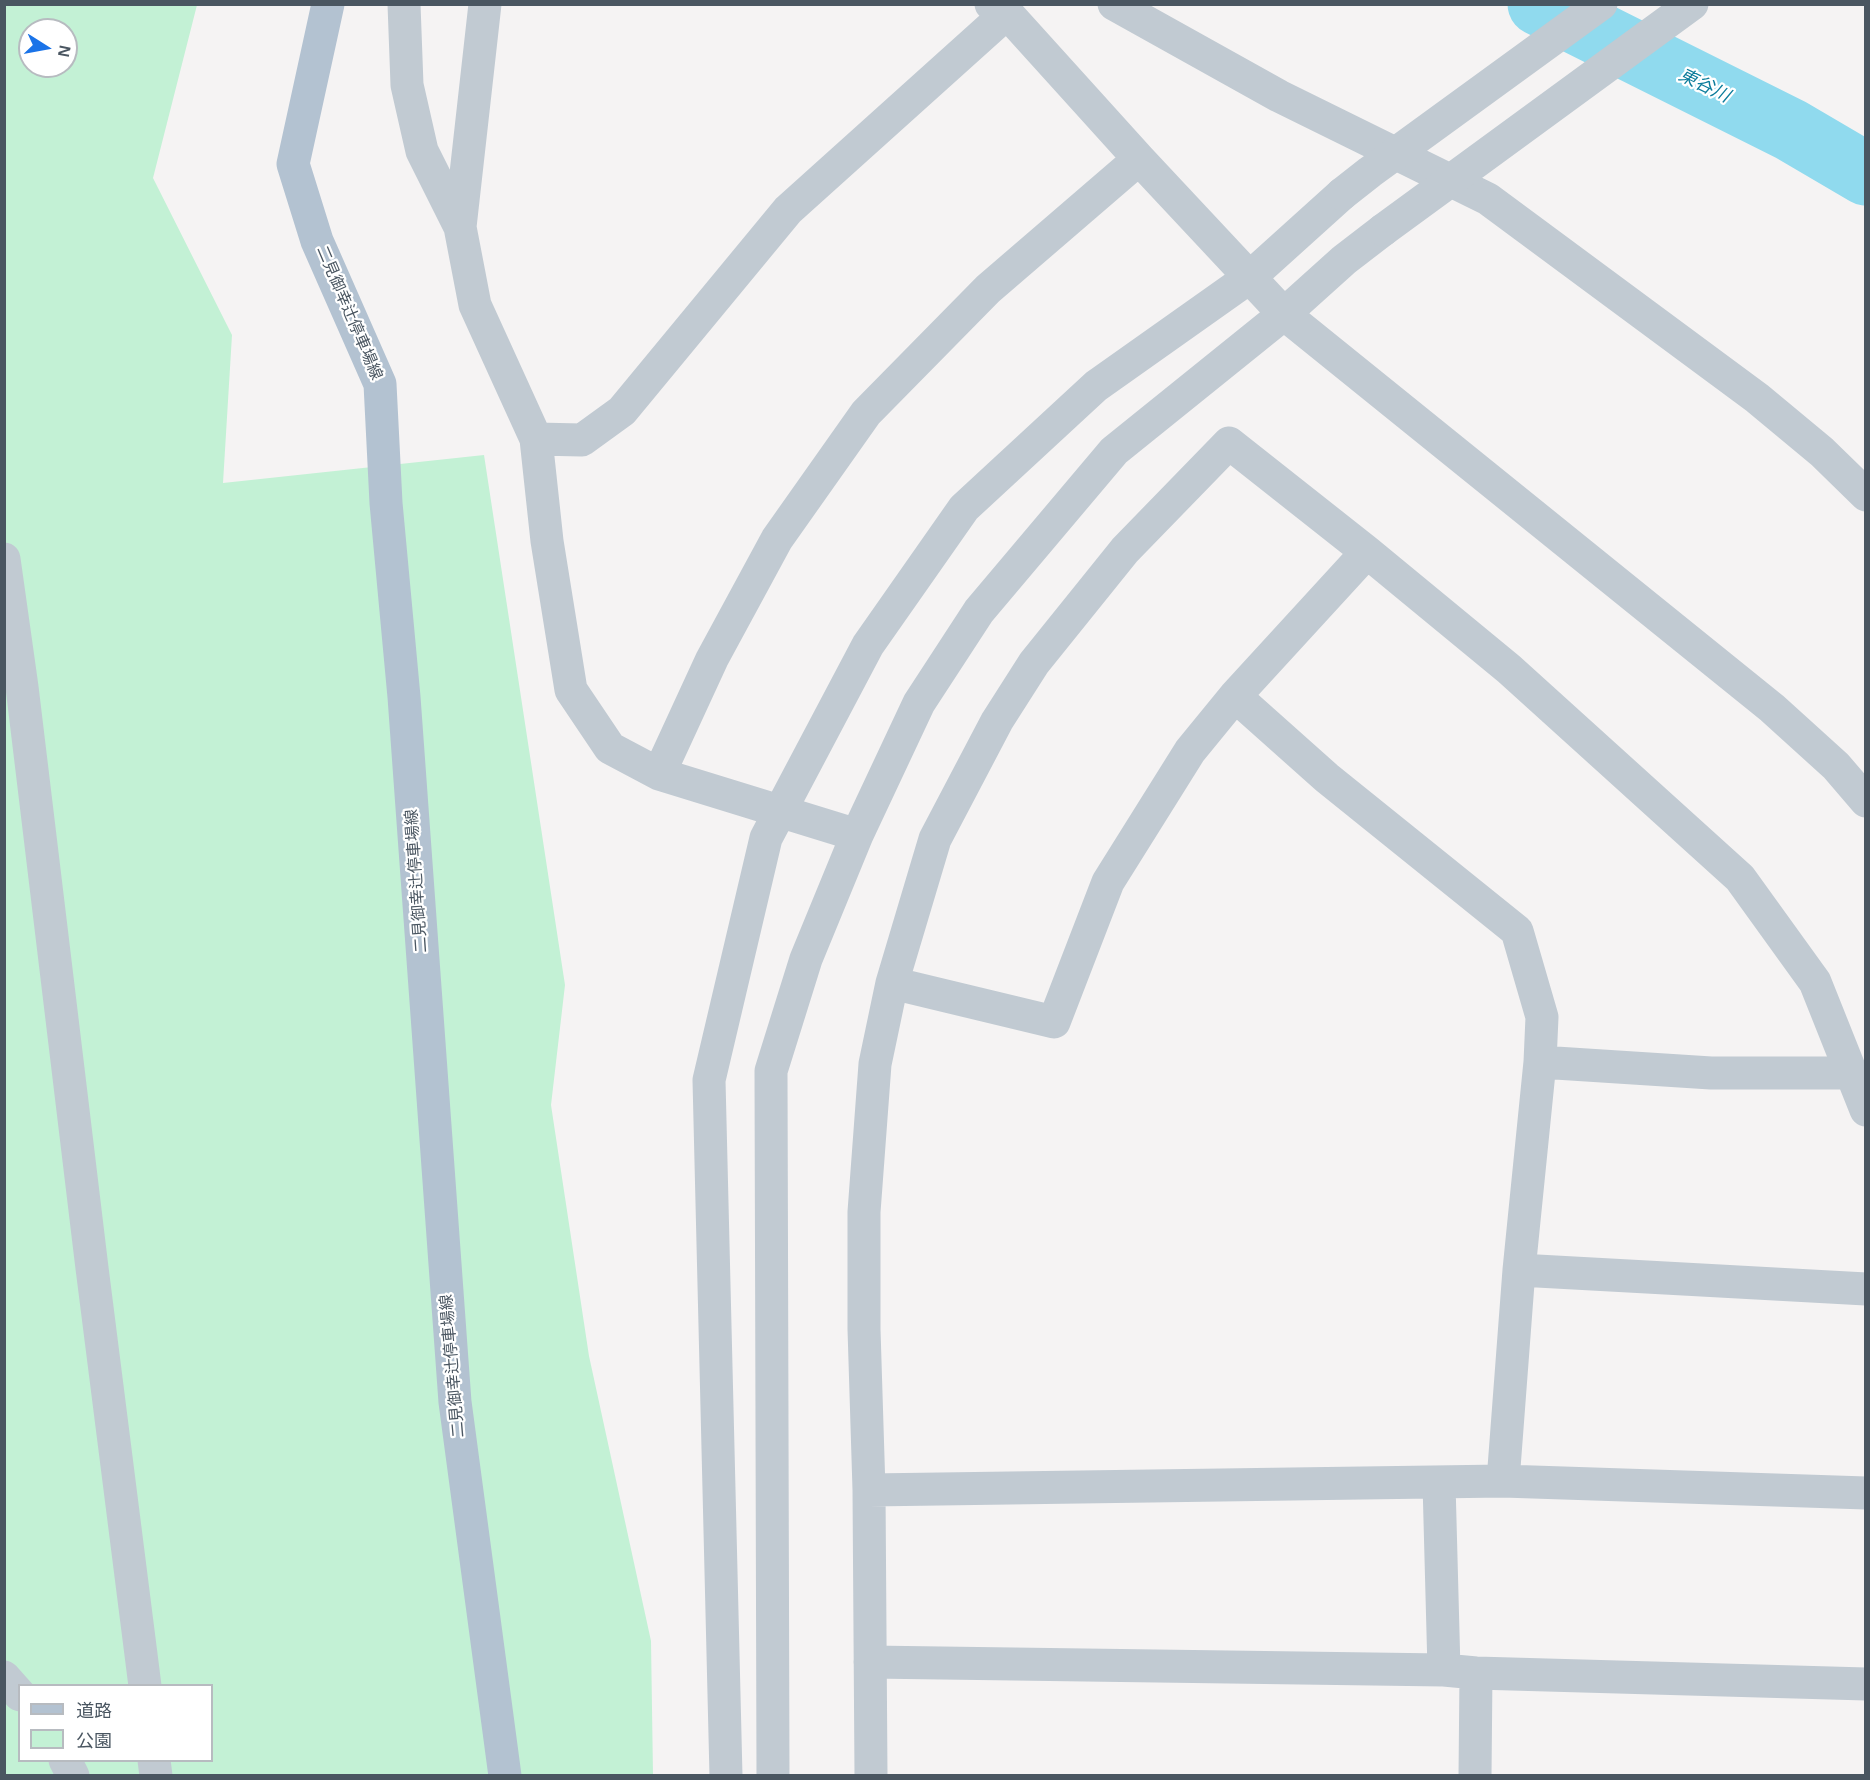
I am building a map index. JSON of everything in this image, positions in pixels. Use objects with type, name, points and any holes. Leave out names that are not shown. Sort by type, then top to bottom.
[{"type":"main road","name":"二見御幸辻停車場線","points":[[328,4],[293,164],[317,241],[380,384],[386,503],[404,697],[455,1402],[505,1776]]},
{"type":"street","points":[[404,4],[407,85],[422,151],[460,227],[475,305],[536,439],[547,541],[571,690],[610,748],[659,774],[857,835]]},
{"type":"street","points":[[460,227],[484,4]]},
{"type":"street","points":[[1114,4],[1279,96],[1488,199],[1757,398],[1822,452],[1866,495]]},
{"type":"street","points":[[726,1776],[709,1080],[766,838],[868,645],[964,508],[1096,386],[1250,277],[1342,194],[1601,4]]},
{"type":"street","points":[[772,1776],[771,1071],[806,959],[857,835],[919,703],[979,611],[1114,451],[1284,314],[1344,260],[1692,4]]},
{"type":"street","points":[[536,439],[582,440],[622,411],[788,210],[999,9],[1284,314],[1772,708],[1836,766],[1866,801]]},
{"type":"street","points":[[659,774],[712,659],[777,539],[866,413],[988,289],[1139,159]]},
{"type":"street","points":[[871,1776],[864,1212],[875,1064],[892,983],[935,839],[997,721],[1015,692],[1034,663],[1125,550],[1229,443],[1367,552],[1509,669],[1740,878],[1815,982],[1866,1110]]},
{"type":"street","points":[[892,983],[1054,1022],[1108,882],[1190,751],[1235,696],[1367,552]]},
{"type":"street","points":[[4,559],[24,699],[145,1684]]},
{"type":"street","points":[[1235,696],[1328,778],[1517,931],[1542,1017],[1503,1481]]},
{"type":"street","points":[[1540,1062],[1711,1073],[1852,1073]]},
{"type":"street","points":[[1519,1270],[1866,1289]]},
{"type":"street","points":[[869,1490],[1503,1481],[1866,1492]]},
{"type":"street","points":[[1439,1483],[1444,1670]]},
{"type":"street","points":[[870,1662],[1444,1670],[1476,1673],[1866,1684]]},
{"type":"street","points":[[1475,1776],[1476,1673]]},
{"type":"street","points":[[4,1677],[18,1693]]},
{"type":"street","points":[[66,1762],[73,1776]]},
{"type":"green space","points":[[5,5],[197,5],[153,178],[232,335],[223,483],[484,455],[565,985],[551,1105],[589,1356],[651,1641],[653,1775],[5,1776]]},
{"type":"waterway","name":"東谷川","points":[[1539,4],[1791,130],[1866,174]]}]
